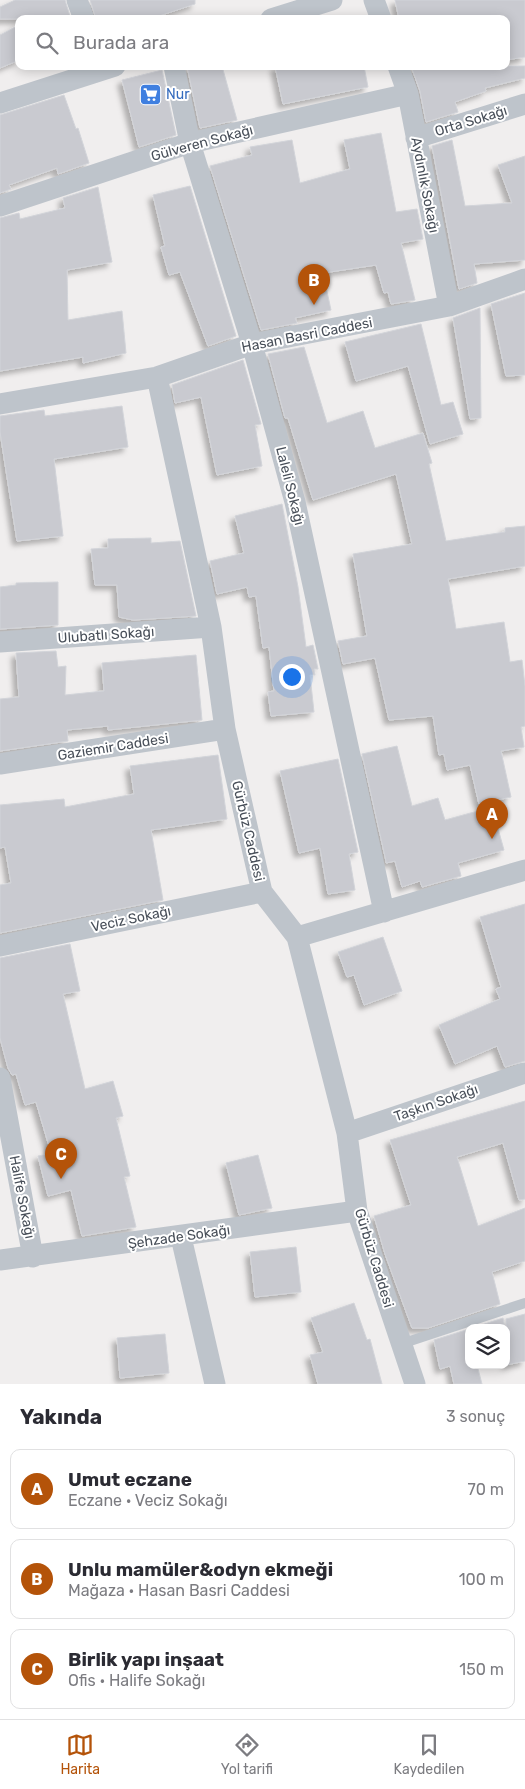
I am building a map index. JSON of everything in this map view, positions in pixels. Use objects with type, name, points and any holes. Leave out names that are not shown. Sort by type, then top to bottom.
[{"type":"street","points":[[77,0],[83,15]]},
{"type":"street","points":[[284,15],[332,0]]},
{"type":"street","points":[[374,0],[380,15]]},
{"type":"street","points":[[0,103],[100,70]]},
{"type":"street","name":"Laleli Sokağı","points":[[175,70],[190,143],[252,344],[295,502],[384,912]]},
{"type":"street","name":"Aydınlık Sokağı","points":[[399,70],[408,94],[449,306]]},
{"type":"street","name":"Gülveren Sokağı","points":[[0,206],[190,143],[408,94]]},
{"type":"street","name":"Orta Sokağı","points":[[416,138],[525,104]]},
{"type":"street","name":"Hasan Basri Caddesi","points":[[0,404],[157,377],[252,344],[449,306],[525,279]]},
{"type":"street","name":"Gürbüz Caddesi","points":[[157,377],[211,627],[225,729],[262,892],[297,937],[347,1133],[357,1211],[414,1384]]},
{"type":"street","name":"Ulubatlı Sokağı","points":[[0,642],[211,627]]},
{"type":"street","name":"Gaziemir Caddesi","points":[[0,764],[225,729]]},
{"type":"street","points":[[297,937],[525,870]]},
{"type":"street","name":"Veciz Sokağı","points":[[0,946],[262,892]]},
{"type":"street","name":"Taşkın Sokağı","points":[[347,1133],[525,1073]]},
{"type":"street","name":"Halife Sokağı","points":[[0,1078],[33,1257]]},
{"type":"street","name":"Şehzade Sokağı","points":[[0,1260],[182,1237],[357,1211]]},
{"type":"street","points":[[182,1237],[215,1384]]},
{"type":"lane","points":[[401,1344],[525,1303]]},
{"type":"building","points":[[15,0],[65,0],[70,15],[15,15],[15,19],[0,19],[0,7]]},
{"type":"building","points":[[90,0],[195,0],[195,4],[162,15],[95,15]]},
{"type":"building","points":[[395,0],[525,0],[525,57],[510,59],[510,15],[398,15]]},
{"type":"building","points":[[15,27],[15,62],[0,68],[0,35]]},
{"type":"building","points":[[510,66],[525,66],[525,78],[485,88],[486,91],[455,102],[458,112],[426,122],[420,91],[412,70],[510,70]]},
{"type":"building","points":[[162,70],[176,135],[139,147],[122,80]]},
{"type":"building","points":[[188,70],[223,70],[237,120],[200,128]]},
{"type":"building","points":[[276,70],[365,70],[368,87],[283,104]]},
{"type":"building","points":[[64,95],[76,129],[78,128],[89,163],[58,174],[57,168],[9,185],[11,189],[0,193],[0,115]]},
{"type":"building","points":[[381,133],[396,212],[417,209],[423,239],[401,243],[415,300],[391,304],[388,292],[384,293],[376,265],[323,273],[331,310],[295,318],[297,323],[261,330],[210,166],[252,155],[250,147],[292,140],[300,183],[350,169],[344,140]]},
{"type":"building","points":[[452,140],[465,206],[512,203],[498,165],[525,156],[525,260],[474,264],[477,283],[459,289],[432,146]]},
{"type":"building","points":[[190,186],[236,336],[208,346],[180,272],[169,275],[161,247],[165,246],[153,195]]},
{"type":"building","points":[[98,187],[112,262],[67,270],[68,320],[122,311],[126,353],[83,363],[83,357],[0,371],[0,218],[19,213],[20,219],[65,208],[63,198]]},
{"type":"building","points":[[525,293],[525,375],[506,376],[491,304]]},
{"type":"building","points":[[480,308],[481,418],[470,419],[453,318]]},
{"type":"building","points":[[421,324],[441,405],[453,402],[463,434],[430,444],[408,366],[356,381],[345,342]]},
{"type":"building","points":[[304,347],[327,423],[363,411],[375,448],[423,433],[432,463],[429,464],[446,541],[505,532],[505,528],[525,526],[525,566],[448,579],[456,629],[504,622],[510,662],[522,660],[525,686],[525,726],[521,727],[524,747],[501,751],[511,797],[479,804],[470,765],[447,770],[444,754],[439,755],[433,716],[389,720],[375,658],[343,664],[338,641],[367,636],[353,554],[412,544],[396,474],[313,500],[288,418],[285,418],[268,354]]},
{"type":"building","points":[[243,360],[261,424],[255,425],[262,466],[217,475],[201,397],[175,403],[172,385]]},
{"type":"building","points":[[122,406],[128,447],[54,459],[63,536],[17,541],[0,432],[0,416],[44,410],[45,416]]},
{"type":"building","points":[[282,504],[298,587],[306,647],[313,645],[318,669],[314,669],[315,675],[310,675],[314,712],[271,716],[268,692],[274,691],[269,647],[263,648],[256,596],[249,597],[247,587],[217,594],[210,561],[244,553],[235,516]]},
{"type":"building","points":[[151,538],[151,543],[180,541],[196,616],[133,620],[119,617],[117,585],[95,585],[91,549],[108,548],[108,539]]},
{"type":"building","points":[[58,582],[58,625],[0,629],[0,587],[16,585],[16,583]]},
{"type":"building","points":[[56,651],[58,667],[66,666],[65,695],[104,691],[102,663],[196,655],[202,720],[108,730],[108,726],[67,730],[68,741],[0,751],[0,699],[19,697],[16,653]]},
{"type":"building","points":[[397,746],[412,806],[438,798],[445,820],[492,807],[504,850],[458,863],[461,876],[422,887],[420,881],[402,887],[395,861],[386,863],[362,754]]},
{"type":"building","points":[[218,755],[227,819],[151,830],[163,900],[0,933],[0,885],[11,883],[5,847],[0,848],[0,805],[64,799],[65,807],[134,794],[130,766]]},
{"type":"building","points":[[338,759],[358,852],[349,854],[355,890],[328,894],[320,848],[299,853],[280,771]]},
{"type":"building","points":[[525,904],[525,1061],[505,1067],[497,1046],[455,1064],[439,1025],[500,999],[496,989],[501,987],[480,917]]},
{"type":"building","points":[[383,937],[402,991],[364,1005],[354,975],[347,977],[338,952]]},
{"type":"building","points":[[70,944],[80,991],[63,994],[85,1089],[113,1081],[123,1116],[116,1118],[130,1176],[124,1177],[136,1227],[82,1236],[71,1190],[48,1196],[38,1156],[51,1153],[36,1102],[25,1105],[16,1074],[12,1075],[8,1068],[0,1038],[0,958]]},
{"type":"building","points":[[525,1101],[525,1199],[519,1200],[503,1143],[457,1157],[478,1226],[525,1208],[525,1261],[492,1272],[500,1304],[428,1328],[412,1328],[385,1254],[374,1216],[411,1205],[390,1140]]},
{"type":"building","points":[[258,1155],[272,1208],[239,1215],[226,1163]]},
{"type":"building","points":[[296,1247],[301,1292],[255,1297],[250,1252]]},
{"type":"building","points":[[354,1303],[367,1340],[370,1339],[382,1384],[318,1384],[310,1355],[323,1352],[311,1318]]},
{"type":"building","points":[[525,1314],[525,1361],[510,1364],[510,1324],[506,1324],[506,1319]]},
{"type":"building","points":[[503,1318],[504,1324],[484,1324]]},
{"type":"building","points":[[465,1330],[465,1369],[478,1369],[482,1384],[454,1384],[450,1366],[440,1369],[434,1340]]},
{"type":"building","points":[[165,1334],[169,1373],[120,1378],[117,1338]]},
{"type":"place","name":"Nur","points":[[150,94]]},
{"type":"place","name":"Unlu mamüler&odyn ekmeği","points":[[314,305]]},
{"type":"place","name":"Umut eczane","points":[[492,839]]},
{"type":"place","name":"Birlik yapı inşaat","points":[[61,1179]]}]
